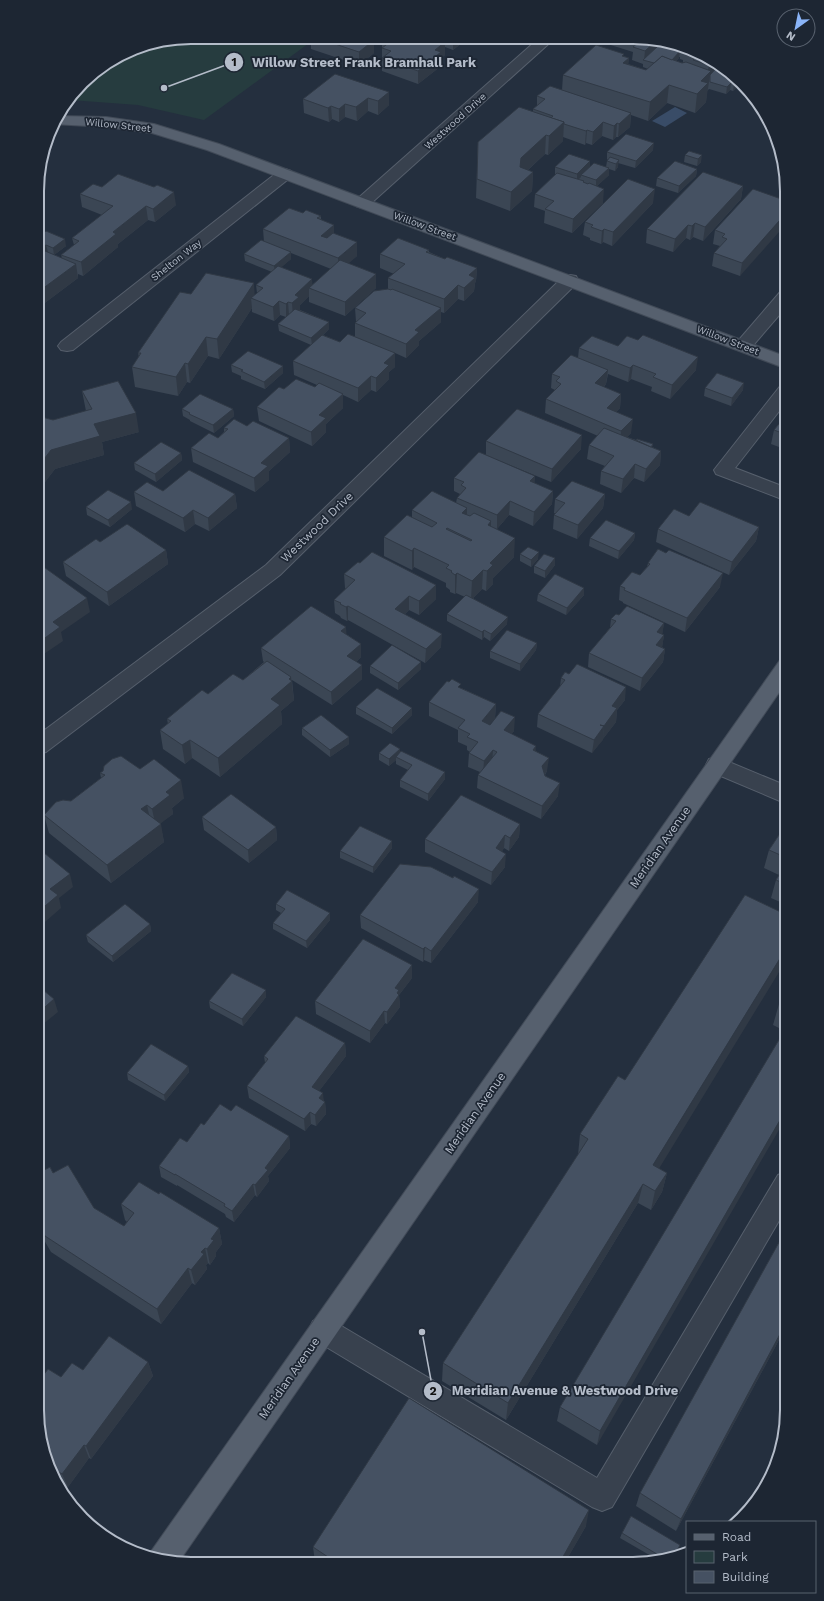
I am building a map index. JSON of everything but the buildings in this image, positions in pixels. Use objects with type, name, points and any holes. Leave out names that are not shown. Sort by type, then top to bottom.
[{"type":"main road","name":"Willow Street","points":[[63,120],[106,122],[154,129],[213,147],[780,360]]},
{"type":"main road","name":"Meridian Avenue","points":[[166,1555],[780,675]]},
{"type":"street","name":"Westwood Drive","points":[[362,203],[541,44]]},
{"type":"street","name":"Shelton Way","points":[[68,346],[284,174]]},
{"type":"street","name":"Westwood Drive","points":[[44,742],[273,570],[570,280]]},
{"type":"street","points":[[744,346],[780,303]]},
{"type":"street","points":[[780,398],[723,470],[780,492]]},
{"type":"street","points":[[718,765],[780,793]]},
{"type":"street","points":[[323,1330],[602,1497],[780,1195]]},
{"type":"green space","points":[[182,44],[308,44],[204,120],[138,105],[75,100],[87,87],[109,69],[126,59],[153,49]]},
{"type":"water","points":[[675,107],[687,113],[665,127],[652,121]]},
{"type":"place","name":"Willow Street Frank Bramhall Park","points":[[164,88]]},
{"type":"place","name":"Meridian Avenue & Westwood Drive","points":[[422,1332]]}]
